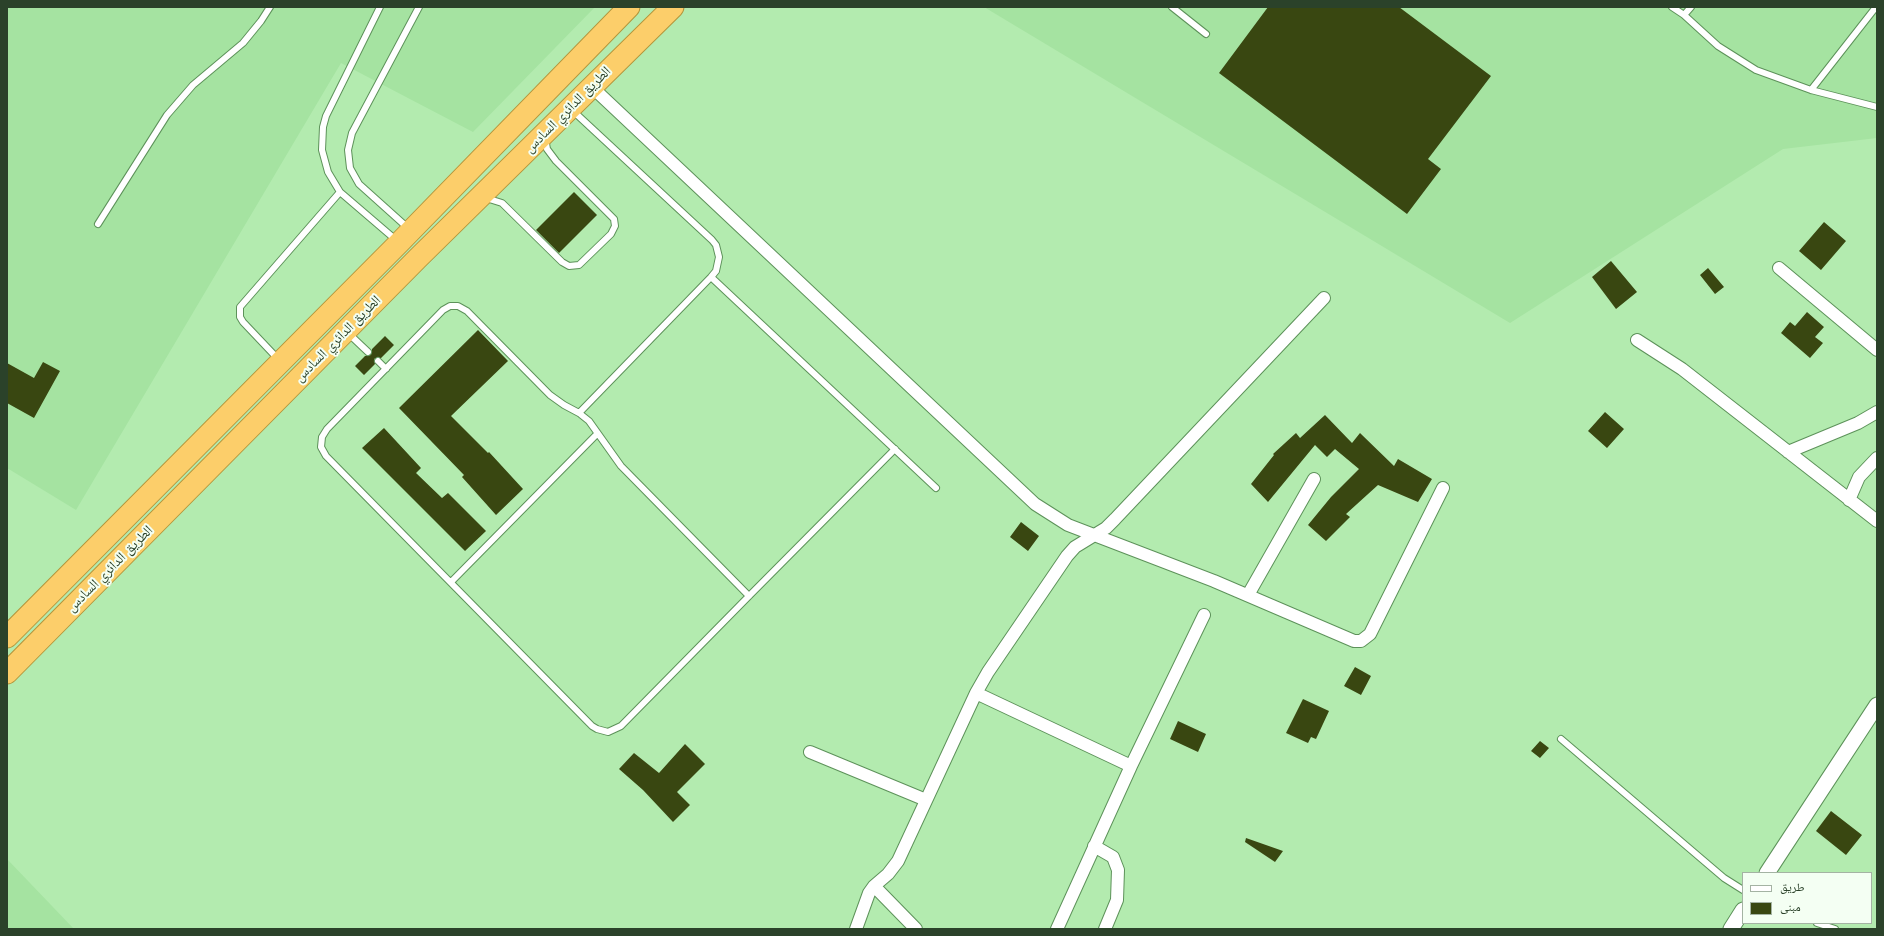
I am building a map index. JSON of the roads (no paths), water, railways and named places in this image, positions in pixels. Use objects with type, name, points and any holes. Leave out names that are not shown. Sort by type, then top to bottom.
[{"type":"highway","name":"الطريق الدائري السادس","points":[[7,637],[281,362],[629,7]]},
{"type":"highway","name":"الطريق الدائري السادس","points":[[7,674],[424,252],[673,7]]},
{"type":"highway","points":[[405,236],[424,252]]},
{"type":"street","points":[[592,86],[1035,504],[1057,519],[1248,595],[1354,641],[1365,640],[1373,627],[1444,488]]},
{"type":"street","points":[[1779,268],[1877,350]]},
{"type":"street","points":[[856,929],[869,893],[874,886],[888,874],[898,861],[976,693],[997,658],[1067,556],[1079,544],[1115,519],[1324,298]]},
{"type":"street","points":[[1637,340],[1682,369],[1877,521]]},
{"type":"street","points":[[1788,452],[1864,420],[1877,412]]},
{"type":"street","points":[[1849,500],[1859,477],[1877,458]]},
{"type":"street","points":[[1248,595],[1314,479]]},
{"type":"street","points":[[1057,929],[1131,766],[1204,615]]},
{"type":"street","points":[[976,693],[1131,766]]},
{"type":"street","points":[[1768,872],[1877,705]]},
{"type":"street","points":[[810,752],[926,800]]},
{"type":"street","points":[[1094,846],[1113,857],[1118,870],[1117,900],[1105,929]]},
{"type":"street","points":[[874,886],[916,929]]},
{"type":"street","points":[[1731,929],[1742,912]]},
{"type":"lane","points":[[98,224],[167,115],[193,85],[233,52],[252,33],[270,7]]},
{"type":"lane","points":[[380,7],[326,116],[323,127],[322,144],[324,161],[340,192],[405,236]]},
{"type":"lane","points":[[405,236],[359,184],[350,168],[348,150],[352,133],[419,7]]},
{"type":"lane","points":[[1172,7],[1206,34]]},
{"type":"lane","points":[[1672,7],[1684,15],[1718,46],[1756,70],[1811,90],[1876,105]]},
{"type":"lane","points":[[1684,15],[1691,7]]},
{"type":"lane","points":[[1811,90],[1876,7]]},
{"type":"lane","points":[[569,108],[712,240],[716,245],[719,257],[718,264],[711,277],[580,413]]},
{"type":"lane","points":[[478,198],[487,198],[502,203],[562,262],[570,266],[579,265],[611,234],[615,226],[614,219],[551,155],[545,141],[544,133]]},
{"type":"lane","points":[[281,362],[243,322],[240,317],[240,306],[340,192]]},
{"type":"lane","points":[[711,277],[936,488]]},
{"type":"lane","points":[[749,596],[621,466],[589,421],[580,413],[564,405],[550,395],[466,311],[458,306],[450,306],[443,310],[324,433],[322,437],[321,447],[326,456],[592,726],[596,729],[608,732],[621,726],[894,449]]},
{"type":"lane","points":[[346,331],[368,352]]},
{"type":"lane","points":[[378,361],[386,369]]},
{"type":"lane","points":[[451,582],[597,434]]},
{"type":"lane","points":[[1561,739],[1724,878],[1742,889]]},
{"type":"lane","points":[[1820,924],[1835,929]]}]
